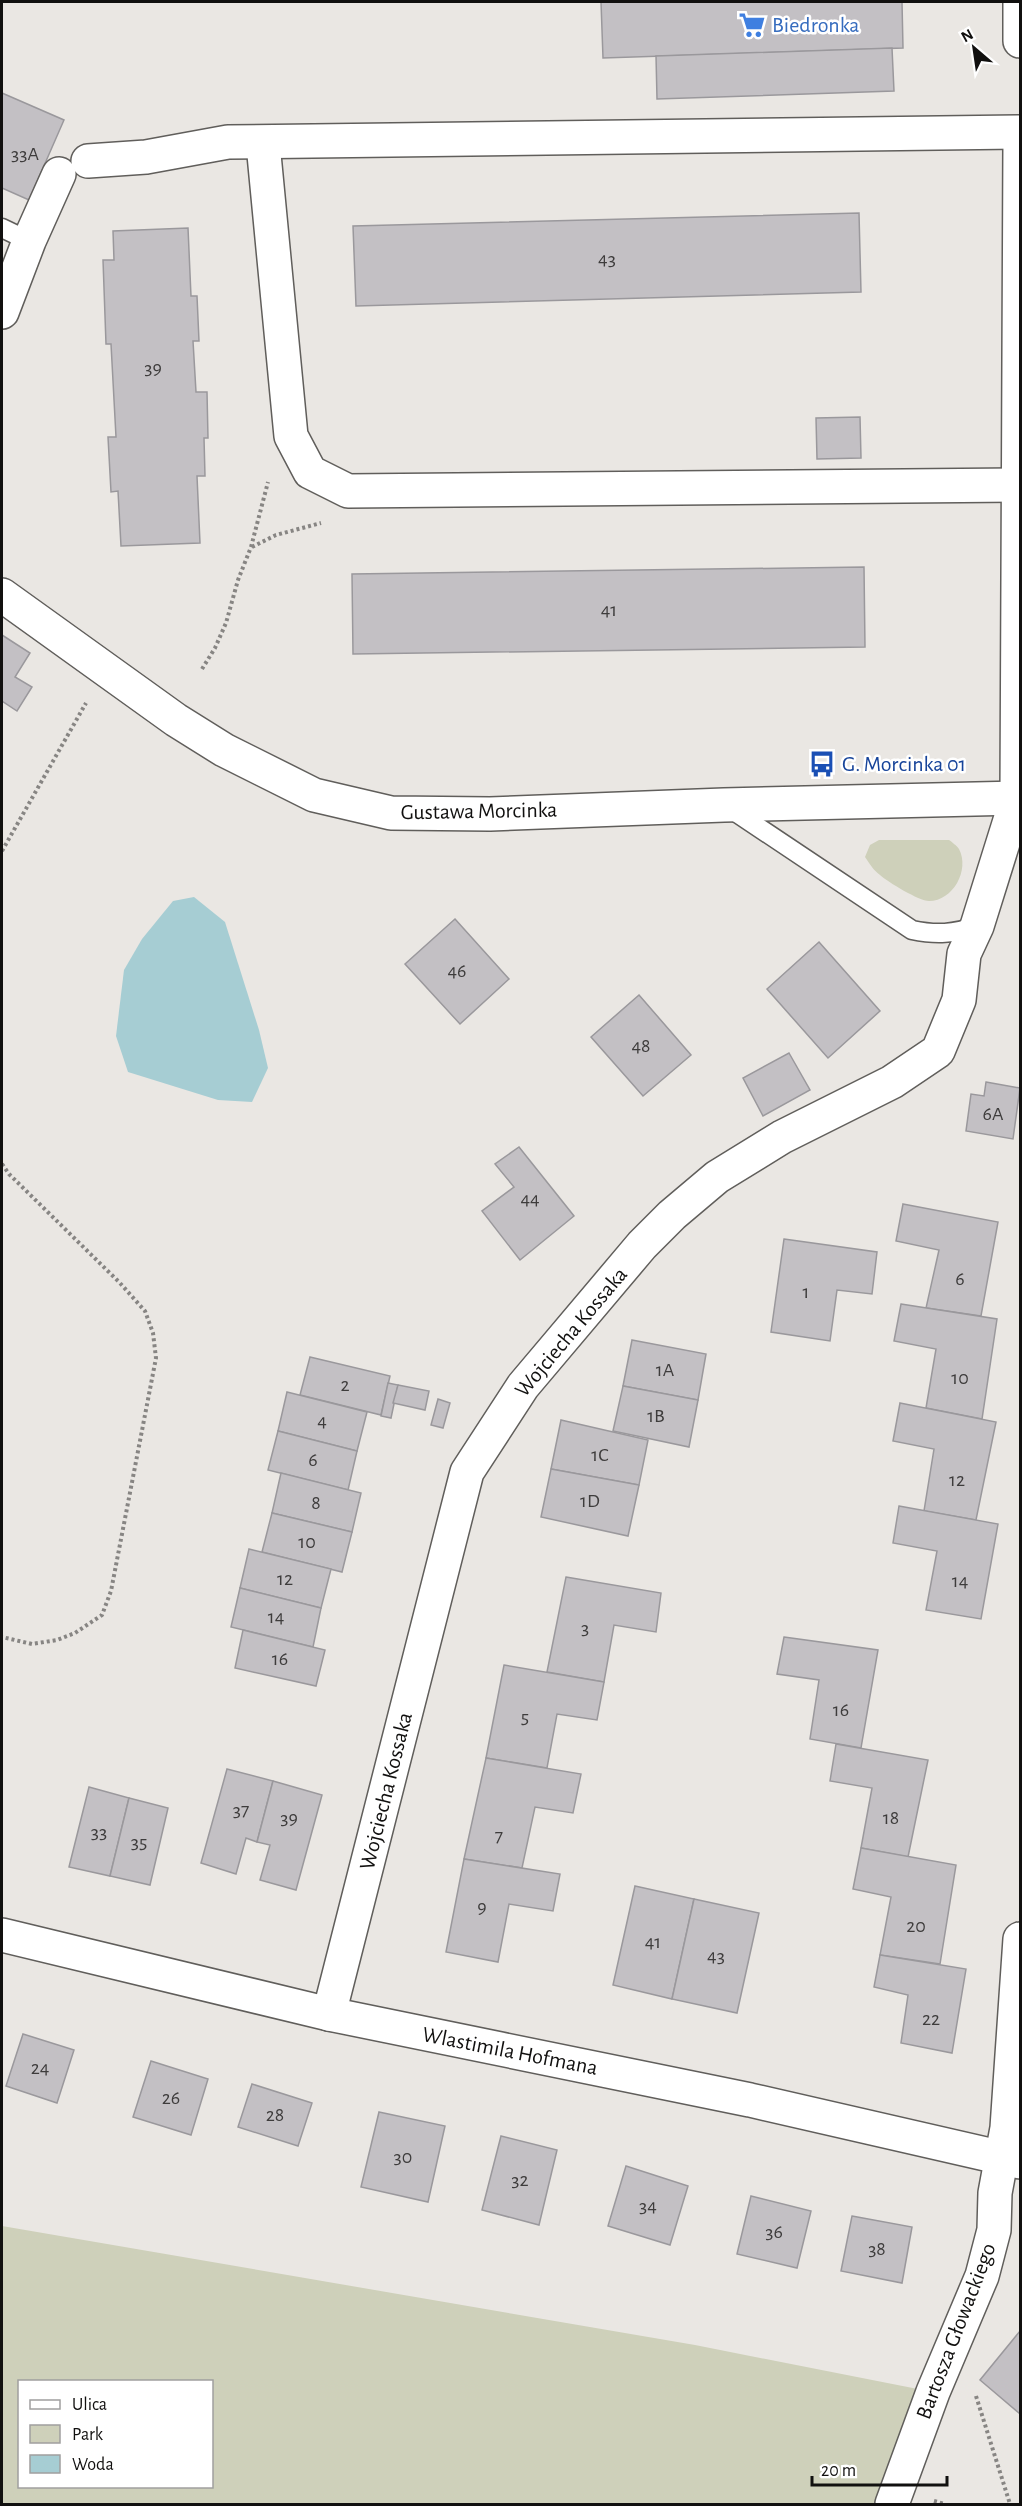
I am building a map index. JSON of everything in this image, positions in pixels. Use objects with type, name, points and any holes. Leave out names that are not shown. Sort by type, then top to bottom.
[{"type":"street","points":[[1020,2],[1020,41]]},
{"type":"street","points":[[88,161],[146,157],[228,142],[263,144],[1020,132]]},
{"type":"street","points":[[1019,798],[1020,141]]},
{"type":"street","points":[[263,144],[291,436],[310,472],[348,491],[1018,485]]},
{"type":"street","points":[[2,312],[15,235],[59,174]]},
{"type":"street","name":"Gustawa Morcinka","points":[[2,595],[176,720],[224,750],[314,795],[391,813],[490,814],[724,805],[1019,798]]},
{"type":"street","name":"Wojciecha Kossaka","points":[[329,2014],[467,1472],[523,1386],[642,1245],[672,1215],[717,1177],[773,1143],[892,1082],[938,1051],[959,1000],[964,954],[977,926],[1019,798]]},
{"type":"street","name":"Wlastimila Hofmana","points":[[2,1935],[329,2014],[750,2100],[1011,2159]]},
{"type":"street","name":"Bartosza Głowackiego","points":[[892,2505],[933,2392],[982,2276],[994,2230],[995,2193],[1011,2159],[1007,2128],[1020,1939]]},
{"type":"lane","points":[[724,805],[912,930],[936,934],[957,933],[977,926]]},
{"type":"path","points":[[202,669],[215,648],[226,623],[238,580],[251,547],[268,481]]},
{"type":"path","points":[[251,547],[276,535],[327,521]]},
{"type":"path","points":[[2,851],[76,717],[109,671]]},
{"type":"path","points":[[2,1164],[9,1174],[119,1282],[145,1311],[153,1333],[156,1358],[111,1591],[102,1615],[75,1633],[57,1640],[32,1644],[2,1637]]},
{"type":"path","points":[[955,2339],[969,2371],[1010,2505]]},
{"type":"green space","points":[[879,840],[949,840],[959,849],[962,857],[961,875],[952,890],[938,900],[929,901],[918,898],[878,873],[865,857],[870,845]]},
{"type":"green space","points":[[2,2226],[695,2345],[933,2392],[893,2504],[2,2504]]},
{"type":"water","points":[[194,897],[225,922],[259,1030],[268,1068],[252,1102],[218,1100],[128,1072],[116,1036],[124,970],[142,939],[173,901]]},
{"type":"building","name":"Biedronka","points":[[601,2],[902,2],[903,48],[603,58]]},
{"type":"building","points":[[892,48],[894,91],[657,99],[656,56]]},
{"type":"building","points":[[2,93],[64,120],[29,200],[2,188]]},
{"type":"building","points":[[859,213],[861,292],[356,306],[353,226]]},
{"type":"building","points":[[188,228],[191,296],[197,296],[199,341],[193,341],[196,392],[207,392],[208,438],[204,438],[205,476],[197,476],[200,543],[121,546],[118,491],[111,492],[108,437],[116,437],[111,344],[106,344],[103,260],[114,260],[113,231]]},
{"type":"building","points":[[860,417],[861,458],[817,459],[816,418]]},
{"type":"building","points":[[864,567],[865,647],[353,654],[352,574]]},
{"type":"building","points":[[2,635],[30,653],[15,677],[32,687],[17,711],[2,701]]},
{"type":"building","points":[[455,919],[509,979],[460,1024],[405,964]]},
{"type":"building","points":[[819,942],[880,1011],[828,1058],[767,989]]},
{"type":"building","points":[[639,995],[691,1055],[643,1096],[591,1037]]},
{"type":"building","points":[[789,1053],[810,1090],[763,1116],[743,1078]]},
{"type":"building","points":[[986,1082],[1020,1088],[1013,1139],[966,1131],[971,1094],[984,1096]]},
{"type":"building","points":[[519,1147],[574,1216],[520,1260],[482,1211],[514,1187],[495,1164]]},
{"type":"building","points":[[903,1204],[998,1222],[981,1316],[926,1308],[939,1250],[896,1241]]},
{"type":"building","points":[[784,1239],[877,1252],[872,1294],[837,1290],[830,1341],[771,1332]]},
{"type":"building","points":[[901,1304],[997,1319],[982,1419],[926,1408],[936,1349],[894,1341]]},
{"type":"building","points":[[632,1340],[706,1354],[698,1400],[623,1386]]},
{"type":"building","points":[[310,1357],[390,1376],[381,1415],[300,1395]]},
{"type":"building","points":[[388,1383],[398,1385],[391,1418],[381,1416]]},
{"type":"building","points":[[398,1385],[429,1391],[425,1410],[393,1403]]},
{"type":"building","points":[[623,1386],[698,1400],[689,1447],[613,1431]]},
{"type":"building","points":[[287,1392],[367,1412],[357,1451],[278,1431]]},
{"type":"building","points":[[438,1399],[450,1403],[443,1428],[431,1425]]},
{"type":"building","points":[[900,1403],[996,1422],[976,1520],[924,1511],[934,1449],[893,1441]]},
{"type":"building","points":[[561,1420],[648,1440],[639,1485],[551,1469]]},
{"type":"building","points":[[278,1431],[357,1451],[348,1490],[268,1470]]},
{"type":"building","points":[[551,1469],[639,1485],[628,1536],[541,1517]]},
{"type":"building","points":[[281,1473],[361,1493],[352,1532],[272,1513]]},
{"type":"building","points":[[899,1506],[998,1524],[981,1619],[926,1610],[937,1551],[893,1543]]},
{"type":"building","points":[[272,1513],[352,1532],[342,1572],[262,1552]]},
{"type":"building","points":[[249,1549],[331,1569],[321,1608],[240,1588]]},
{"type":"building","points":[[566,1577],[661,1593],[656,1632],[614,1625],[604,1682],[547,1672]]},
{"type":"building","points":[[240,1588],[321,1608],[313,1647],[231,1627]]},
{"type":"building","points":[[243,1630],[325,1650],[316,1686],[235,1668]]},
{"type":"building","points":[[784,1637],[878,1650],[861,1748],[810,1739],[819,1680],[777,1674]]},
{"type":"building","points":[[504,1665],[604,1682],[597,1720],[557,1714],[547,1768],[486,1758]]},
{"type":"building","points":[[836,1744],[928,1760],[908,1857],[861,1848],[872,1788],[830,1781]]},
{"type":"building","points":[[486,1758],[581,1774],[573,1813],[535,1807],[522,1868],[464,1859]]},
{"type":"building","points":[[227,1769],[273,1781],[257,1842],[246,1838],[236,1874],[201,1863]]},
{"type":"building","points":[[273,1781],[322,1795],[296,1890],[260,1880],[270,1845],[257,1842]]},
{"type":"building","points":[[89,1787],[129,1798],[110,1876],[69,1867]]},
{"type":"building","points":[[129,1798],[168,1808],[150,1885],[110,1876]]},
{"type":"building","points":[[861,1848],[956,1865],[940,1964],[880,1955],[891,1897],[853,1889]]},
{"type":"building","points":[[464,1859],[560,1874],[553,1911],[509,1904],[498,1962],[446,1952]]},
{"type":"building","points":[[635,1886],[694,1899],[672,1999],[613,1985]]},
{"type":"building","points":[[694,1899],[759,1913],[737,2013],[672,1999]]},
{"type":"building","points":[[880,1955],[966,1969],[952,2053],[901,2043],[908,1995],[874,1987]]},
{"type":"building","points":[[23,2034],[74,2050],[57,2103],[6,2086]]},
{"type":"building","points":[[151,2061],[208,2079],[191,2135],[133,2117]]},
{"type":"building","points":[[252,2084],[312,2103],[298,2146],[238,2127]]},
{"type":"building","points":[[379,2112],[445,2126],[428,2202],[361,2187]]},
{"type":"building","points":[[501,2136],[557,2150],[539,2225],[482,2210]]},
{"type":"building","points":[[626,2166],[688,2186],[670,2245],[608,2226]]},
{"type":"building","points":[[751,2196],[811,2211],[797,2268],[737,2254]]},
{"type":"building","points":[[852,2216],[912,2227],[902,2283],[841,2271]]},
{"type":"building","points":[[1020,2331],[1020,2414],[980,2380]]},
{"type":"place","name":"Biedronka","points":[[752,25]]},
{"type":"place","name":"G. Morcinka 01","points":[[822,764]]}]
